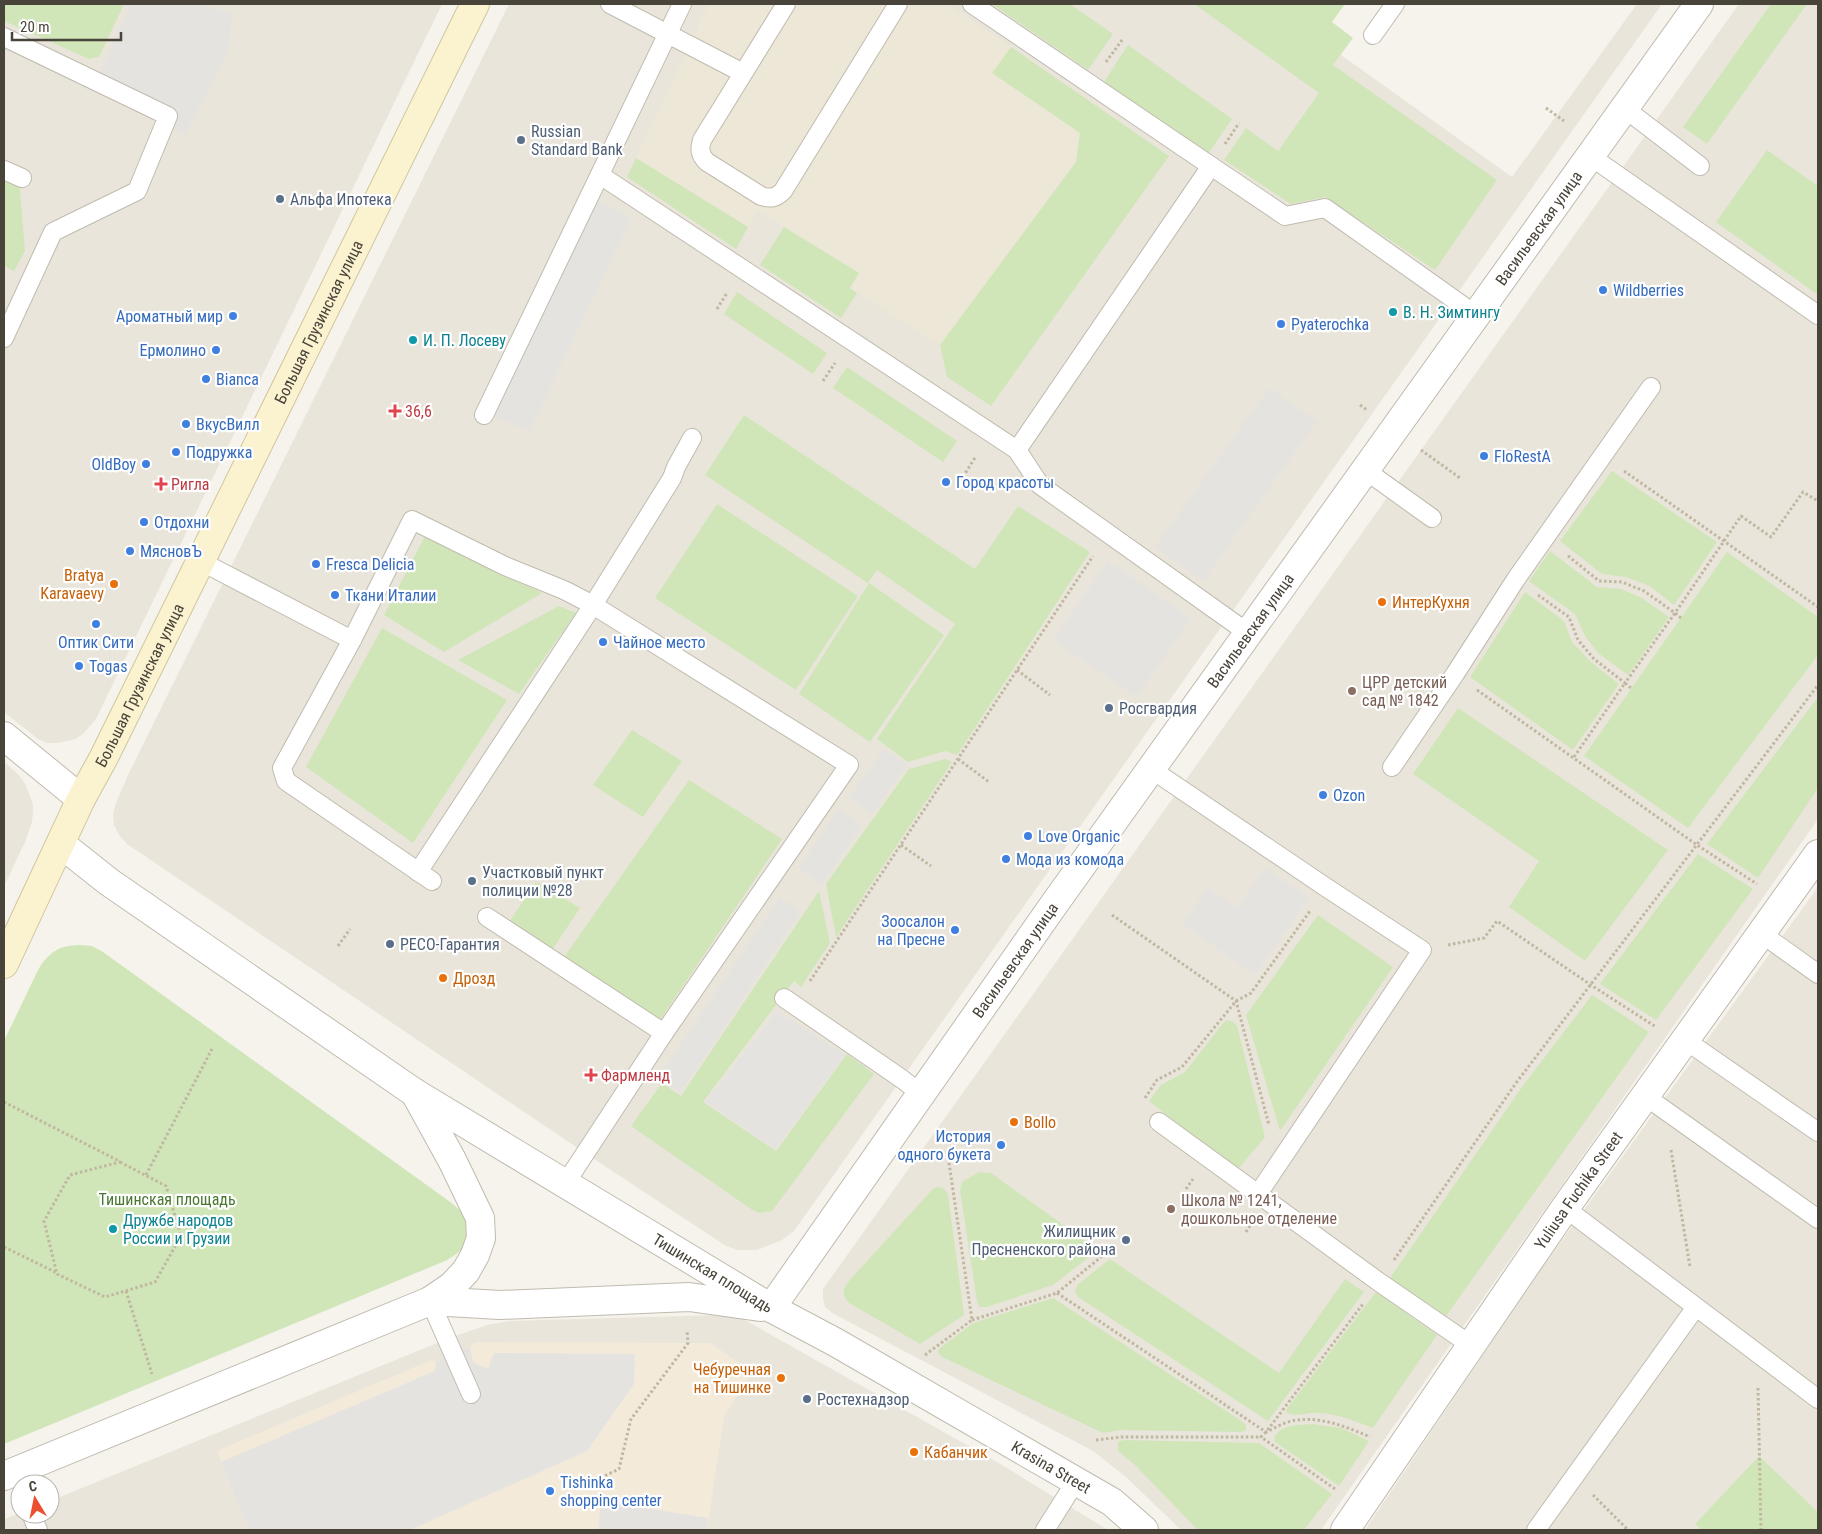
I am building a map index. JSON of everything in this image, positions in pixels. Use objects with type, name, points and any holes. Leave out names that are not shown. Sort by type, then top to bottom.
[{"type":"main road","name":"Большая Грузинская улица","points":[[4,964],[81,799],[475,4]]},
{"type":"street","name":"Васильевская улица","points":[[771,1308],[1151,769],[1699,4]]},
{"type":"street","points":[[4,736],[81,799]]},
{"type":"street","name":"Тишинская площадь","points":[[61,844],[109,882],[415,1093],[771,1308]]},
{"type":"street","name":"Yuliusa Fuchika Street","points":[[1346,1530],[1565,1208],[1655,1102],[1685,1040],[1818,854]]},
{"type":"street","points":[[415,1093],[452,1160],[480,1218],[482,1238],[476,1255],[466,1271],[452,1286],[430,1302]]},
{"type":"street","name":"Тишинская площадь","points":[[22,1474],[430,1302],[500,1304],[690,1297],[771,1308]]},
{"type":"street","name":"Krasina Street","points":[[771,1308],[835,1342],[1112,1502],[1144,1530]]},
{"type":"lane","points":[[610,4],[743,73]]},
{"type":"lane","points":[[484,415],[682,4]]},
{"type":"lane","points":[[786,4],[702,140],[699,148],[701,156],[707,162],[760,196],[769,199],[777,197],[783,191],[898,4]]},
{"type":"lane","points":[[972,4],[1285,216],[1325,208],[1476,315]]},
{"type":"lane","points":[[1373,35],[1395,4]]},
{"type":"lane","points":[[4,37],[168,116],[137,190],[53,232],[4,338]]},
{"type":"lane","points":[[1624,108],[1700,166]]},
{"type":"lane","points":[[1590,156],[1818,315]]},
{"type":"lane","points":[[1017,450],[1211,166]]},
{"type":"lane","points":[[4,170],[22,178]]},
{"type":"lane","points":[[600,175],[1017,450],[1040,485],[1248,633]]},
{"type":"lane","points":[[1392,767],[1455,674],[1509,574],[1545,538],[1651,387]]},
{"type":"lane","points":[[565,1184],[664,1033],[849,765],[593,605],[564,590],[505,566],[412,520],[352,640],[282,768],[286,781],[425,877],[593,605],[672,478],[692,438]]},
{"type":"lane","points":[[1365,470],[1432,518]]},
{"type":"lane","points":[[200,561],[352,640]]},
{"type":"lane","points":[[1151,769],[1422,950],[1258,1194]]},
{"type":"lane","points":[[487,917],[664,1033]]},
{"type":"lane","points":[[1762,934],[1818,974]]},
{"type":"lane","points":[[789,1002],[902,1078],[921,1094]]},
{"type":"lane","points":[[1685,1040],[1818,1132]]},
{"type":"lane","points":[[1655,1102],[1818,1218]]},
{"type":"lane","points":[[1159,1122],[1379,1282],[1472,1346]]},
{"type":"lane","points":[[1565,1208],[1818,1399]]},
{"type":"lane","points":[[430,1302],[471,1394]]},
{"type":"lane","points":[[1536,1530],[1696,1307]]},
{"type":"lane","points":[[1045,1530],[1076,1481]]},
{"type":"path","points":[[1546,108],[1564,121]]},
{"type":"path","points":[[1422,450],[1460,478]]},
{"type":"path","points":[[1603,456],[1818,607]]},
{"type":"path","points":[[1574,757],[1741,516],[1771,537],[1803,492],[1818,502]]},
{"type":"path","points":[[789,1002],[901,845],[1108,534]]},
{"type":"path","points":[[1545,538],[1599,580],[1622,582],[1644,590],[1681,618]]},
{"type":"path","points":[[1509,574],[1568,617],[1578,640],[1594,659],[1631,688]]},
{"type":"path","points":[[1017,670],[1050,695]]},
{"type":"path","points":[[1455,674],[1697,845],[1760,886]]},
{"type":"path","points":[[1261,1437],[1379,1282],[1516,1083],[1818,685]]},
{"type":"path","points":[[958,759],[990,782]]},
{"type":"path","points":[[901,845],[931,866]]},
{"type":"path","points":[[1142,1102],[1157,1080],[1182,1067],[1236,1001],[1251,993],[1327,888]]},
{"type":"path","points":[[1112,915],[1236,1001],[1279,1162]]},
{"type":"path","points":[[1422,950],[1484,938],[1497,921],[1658,1028]]},
{"type":"path","points":[[338,946],[350,929]]},
{"type":"path","points":[[146,1176],[212,1049]]},
{"type":"path","points":[[4,1102],[166,1186],[181,1236],[155,1282],[104,1297],[4,1247]]},
{"type":"path","points":[[1655,1102],[1696,1307]]},
{"type":"path","points":[[948,1156],[972,1320]]},
{"type":"path","points":[[57,1274],[44,1220],[70,1175],[120,1162]]},
{"type":"path","points":[[925,1355],[972,1320],[1057,1293],[1112,1248]]},
{"type":"path","points":[[126,1291],[152,1374]]},
{"type":"path","points":[[1057,1293],[1266,1432]]},
{"type":"path","points":[[596,1480],[620,1469],[631,1419],[688,1343],[687,1324]]},
{"type":"path","points":[[1757,1353],[1761,1530]]},
{"type":"path","points":[[1266,1432],[1288,1422],[1311,1420],[1340,1424],[1375,1439]]},
{"type":"path","points":[[1096,1440],[1121,1436],[1261,1437],[1340,1492]]},
{"type":"path","points":[[1574,1477],[1628,1530]]},
{"type":"shaded area","points":[[4,4],[442,4],[96,719],[83,734],[75,739],[58,743],[47,743],[38,739],[4,712]]},
{"type":"shaded area","points":[[131,4],[201,4],[232,14],[228,50],[185,135],[92,89]]},
{"type":"shaded area","points":[[509,4],[1307,4],[1295,22],[1512,177],[1637,4],[1662,4],[794,1231],[782,1240],[757,1250],[738,1250],[726,1246],[585,1153],[127,844],[119,835],[114,825],[113,814],[116,803],[129,773]]},
{"type":"shaded area","points":[[709,4],[947,4],[1011,47],[993,73],[1080,133],[1076,162],[940,345],[849,288],[859,272],[758,211],[748,227],[636,158]]},
{"type":"shaded area","points":[[1739,4],[1818,4],[1818,819],[1321,1530],[1181,1530],[1126,1477],[1093,1451],[832,1313],[825,1307],[823,1289]]},
{"type":"shaded area","points":[[593,199],[631,218],[529,432],[490,414]]},
{"type":"shaded area","points":[[1269,388],[1317,421],[1203,581],[1155,547]]},
{"type":"shaded area","points":[[1108,561],[1191,618],[1136,697],[1054,640]]},
{"type":"shaded area","points":[[884,749],[907,765],[872,814],[849,798]]},
{"type":"shaded area","points":[[4,762],[19,775],[25,784],[33,804],[33,812],[32,822],[25,842],[4,886]]},
{"type":"shaded area","points":[[839,809],[862,825],[822,884],[799,868]]},
{"type":"shaded area","points":[[1265,868],[1309,898],[1255,975],[1182,924],[1208,887],[1237,908]]},
{"type":"shaded area","points":[[1818,887],[1818,1530],[1365,1530],[1541,1269]]},
{"type":"shaded area","points":[[780,897],[801,912],[680,1092],[658,1078]]},
{"type":"shaded area","points":[[777,1011],[845,1055],[775,1149],[706,1101]]},
{"type":"shaded area","points":[[719,1315],[741,1318],[997,1462],[1108,1530],[4,1530],[4,1519],[10,1517],[10,1524],[60,1524],[60,1497],[447,1339],[487,1325],[509,1321]]},
{"type":"shaded area","points":[[475,1342],[710,1343],[752,1372],[724,1416],[707,1530],[249,1530],[217,1451],[431,1360],[436,1362],[453,1355],[470,1347]]},
{"type":"shaded area","points":[[470,1347],[473,1362],[488,1369],[494,1353],[635,1354],[634,1384],[587,1451],[410,1530],[249,1530],[221,1462],[435,1371],[436,1362]]},
{"type":"shaded area","points":[[601,1501],[708,1518],[707,1530],[598,1530]]},
{"type":"green space","points":[[4,4],[124,4],[99,57],[89,59],[4,21]]},
{"type":"green space","points":[[992,4],[1070,4],[1113,34],[1088,70]]},
{"type":"green space","points":[[1194,4],[1345,4],[1332,22],[1353,38],[1333,65],[1497,180],[1435,270],[1325,197],[1291,204],[1224,160],[1246,128],[1278,151],[1319,93]]},
{"type":"green space","points":[[1771,4],[1807,4],[1707,144],[1683,127]]},
{"type":"green space","points":[[1128,45],[1232,119],[1208,154],[1104,82]]},
{"type":"green space","points":[[1011,47],[1169,156],[991,406],[947,377],[940,345],[1076,162],[1080,133],[992,73]]},
{"type":"green space","points":[[1767,150],[1818,186],[1818,295],[1716,222]]},
{"type":"green space","points":[[636,158],[748,227],[736,249],[627,177]]},
{"type":"green space","points":[[4,173],[19,180],[25,251],[14,271],[4,266]]},
{"type":"green space","points":[[784,227],[859,273],[850,288],[857,293],[841,318],[760,265]]},
{"type":"green space","points":[[737,292],[827,353],[813,374],[724,314]]},
{"type":"green space","points":[[847,367],[957,441],[943,462],[833,388]]},
{"type":"green space","points":[[744,415],[975,569],[1018,506],[1090,552],[957,755],[945,751],[908,762],[877,739],[955,624],[877,570],[868,583],[705,475]]},
{"type":"green space","points":[[1612,471],[1717,542],[1674,605],[1650,586],[1626,577],[1602,574],[1560,541]]},
{"type":"green space","points":[[717,504],[858,596],[796,690],[655,598]]},
{"type":"green space","points":[[425,536],[542,593],[444,652],[384,615]]},
{"type":"green space","points":[[1550,551],[1597,587],[1621,589],[1640,597],[1669,617],[1628,675],[1598,653],[1585,636],[1575,614],[1529,581]]},
{"type":"green space","points":[[1727,552],[1818,617],[1818,655],[1688,828],[1584,756]]},
{"type":"green space","points":[[869,583],[944,635],[870,742],[799,694]]},
{"type":"green space","points":[[1525,592],[1564,621],[1572,642],[1591,662],[1619,684],[1573,750],[1470,677]]},
{"type":"green space","points":[[559,606],[576,613],[519,694],[458,660]]},
{"type":"green space","points":[[382,628],[507,700],[413,843],[306,767]]},
{"type":"green space","points":[[1818,697],[1818,788],[1758,878],[1707,844]]},
{"type":"green space","points":[[1458,708],[1668,850],[1585,961],[1509,907],[1539,861],[1413,774]]},
{"type":"green space","points":[[632,730],[682,761],[643,817],[593,785]]},
{"type":"green space","points":[[945,759],[952,762],[836,937],[826,884],[909,769]]},
{"type":"green space","points":[[689,780],[782,839],[660,1020],[564,957]]},
{"type":"green space","points":[[1698,854],[1753,889],[1656,1020],[1600,984]]},
{"type":"green space","points":[[536,882],[580,908],[550,953],[507,925]]},
{"type":"green space","points":[[819,891],[830,943],[801,987],[794,981],[703,1102],[776,1151],[847,1054],[874,1074],[772,1211],[759,1213],[631,1126],[662,1083],[681,1096]]},
{"type":"green space","points":[[1318,915],[1393,967],[1280,1131],[1246,1015]]},
{"type":"green space","name":"Тишинская площадь","points":[[79,945],[92,946],[103,952],[453,1204],[465,1216],[470,1231],[467,1243],[463,1248],[445,1261],[4,1444],[4,1041],[42,964],[55,951]]},
{"type":"green space","points":[[1592,995],[1649,1032],[1446,1316],[1390,1278],[1522,1087]]},
{"type":"green space","points":[[1228,1020],[1237,1026],[1265,1137],[1237,1170],[1149,1101],[1161,1085],[1185,1072],[1224,1022]]},
{"type":"green space","points":[[979,1172],[991,1173],[1098,1250],[1053,1285],[987,1307],[980,1307],[977,1302],[960,1190],[962,1182]]},
{"type":"green space","points":[[937,1187],[943,1188],[948,1194],[964,1315],[920,1344],[849,1303],[845,1298],[844,1290],[848,1282],[932,1190]]},
{"type":"green space","points":[[1110,1259],[1279,1373],[1345,1279],[1364,1292],[1268,1421],[1078,1297],[1075,1291],[1077,1285]]},
{"type":"green space","points":[[1376,1292],[1437,1335],[1373,1428],[1330,1414],[1294,1415],[1287,1413],[1286,1410]]},
{"type":"green space","points":[[1053,1298],[1240,1420],[1246,1425],[1246,1430],[1241,1432],[1121,1430],[1103,1433],[940,1356],[938,1351],[940,1348],[973,1323]]},
{"type":"green space","points":[[1312,1424],[1341,1428],[1369,1441],[1339,1486],[1275,1442],[1274,1438],[1277,1433],[1285,1428]]},
{"type":"green space","points":[[1123,1440],[1259,1443],[1332,1494],[1304,1530],[1198,1530],[1134,1464],[1118,1451],[1118,1442]]},
{"type":"green space","points":[[1759,1456],[1818,1512],[1818,1530],[1702,1530],[1695,1524]]},
{"type":"place","name":"Russian Standard Bank","points":[[521,140]]},
{"type":"place","name":"Альфа Ипотека","points":[[280,199]]},
{"type":"place","name":"Wildberries","points":[[1603,290]]},
{"type":"place","name":"В. Н. Зимтингу","points":[[1393,312]]},
{"type":"place","name":"Ароматный мир","points":[[233,316]]},
{"type":"place","name":"Pyaterochka","points":[[1281,324]]},
{"type":"place","name":"И. П. Лосеву","points":[[413,340]]},
{"type":"place","name":"Ермолино","points":[[216,350]]},
{"type":"place","name":"Bianca","points":[[206,379]]},
{"type":"place","name":"36,6","points":[[395,411]]},
{"type":"place","name":"ВкусВилл","points":[[186,424]]},
{"type":"place","name":"Подружка","points":[[176,452]]},
{"type":"place","name":"FloRestA","points":[[1484,456]]},
{"type":"place","name":"OldBoy","points":[[146,464]]},
{"type":"place","name":"Город красоты","points":[[946,482]]},
{"type":"place","name":"Ригла","points":[[161,484]]},
{"type":"place","name":"Отдохни","points":[[144,522]]},
{"type":"place","name":"МясновЪ","points":[[130,551]]},
{"type":"place","name":"Fresca Delicia","points":[[316,564]]},
{"type":"place","name":"Bratya Karavaevy","points":[[114,584]]},
{"type":"place","name":"Ткани Италии","points":[[335,595]]},
{"type":"place","name":"ИнтерКухня","points":[[1382,602]]},
{"type":"place","name":"Оптик Сити","points":[[96,624]]},
{"type":"place","name":"Чайное место","points":[[603,642]]},
{"type":"place","name":"Togas","points":[[79,666]]},
{"type":"place","name":"ЦРР детский сад № 1842","points":[[1352,691]]},
{"type":"place","name":"Росгвардия","points":[[1109,708]]},
{"type":"place","name":"Ozon","points":[[1323,795]]},
{"type":"place","name":"Love Organic","points":[[1028,836]]},
{"type":"place","name":"Мода из комода","points":[[1006,859]]},
{"type":"place","name":"Участковый пункт полиции №28","points":[[472,881]]},
{"type":"place","name":"Зоосалон на Пресне","points":[[955,930]]},
{"type":"place","name":"РЕСО-Гарантия","points":[[390,944]]},
{"type":"place","name":"Дрозд","points":[[443,978]]},
{"type":"place","name":"Фармленд","points":[[591,1075]]},
{"type":"place","name":"Bollo","points":[[1014,1122]]},
{"type":"place","name":"История одного букета","points":[[1001,1145]]},
{"type":"place","name":"Школа № 1241, дошкольное отделение","points":[[1171,1209]]},
{"type":"place","name":"Дружбе народов России и Грузии","points":[[113,1229]]},
{"type":"place","name":"Жилищник Пресненского района","points":[[1126,1240]]},
{"type":"place","name":"Чебуречная на Тишинке","points":[[781,1378]]},
{"type":"place","name":"Ростехнадзор","points":[[807,1399]]},
{"type":"place","name":"Кабанчик","points":[[914,1452]]},
{"type":"place","name":"Tishinka shopping center","points":[[550,1491]]}]
